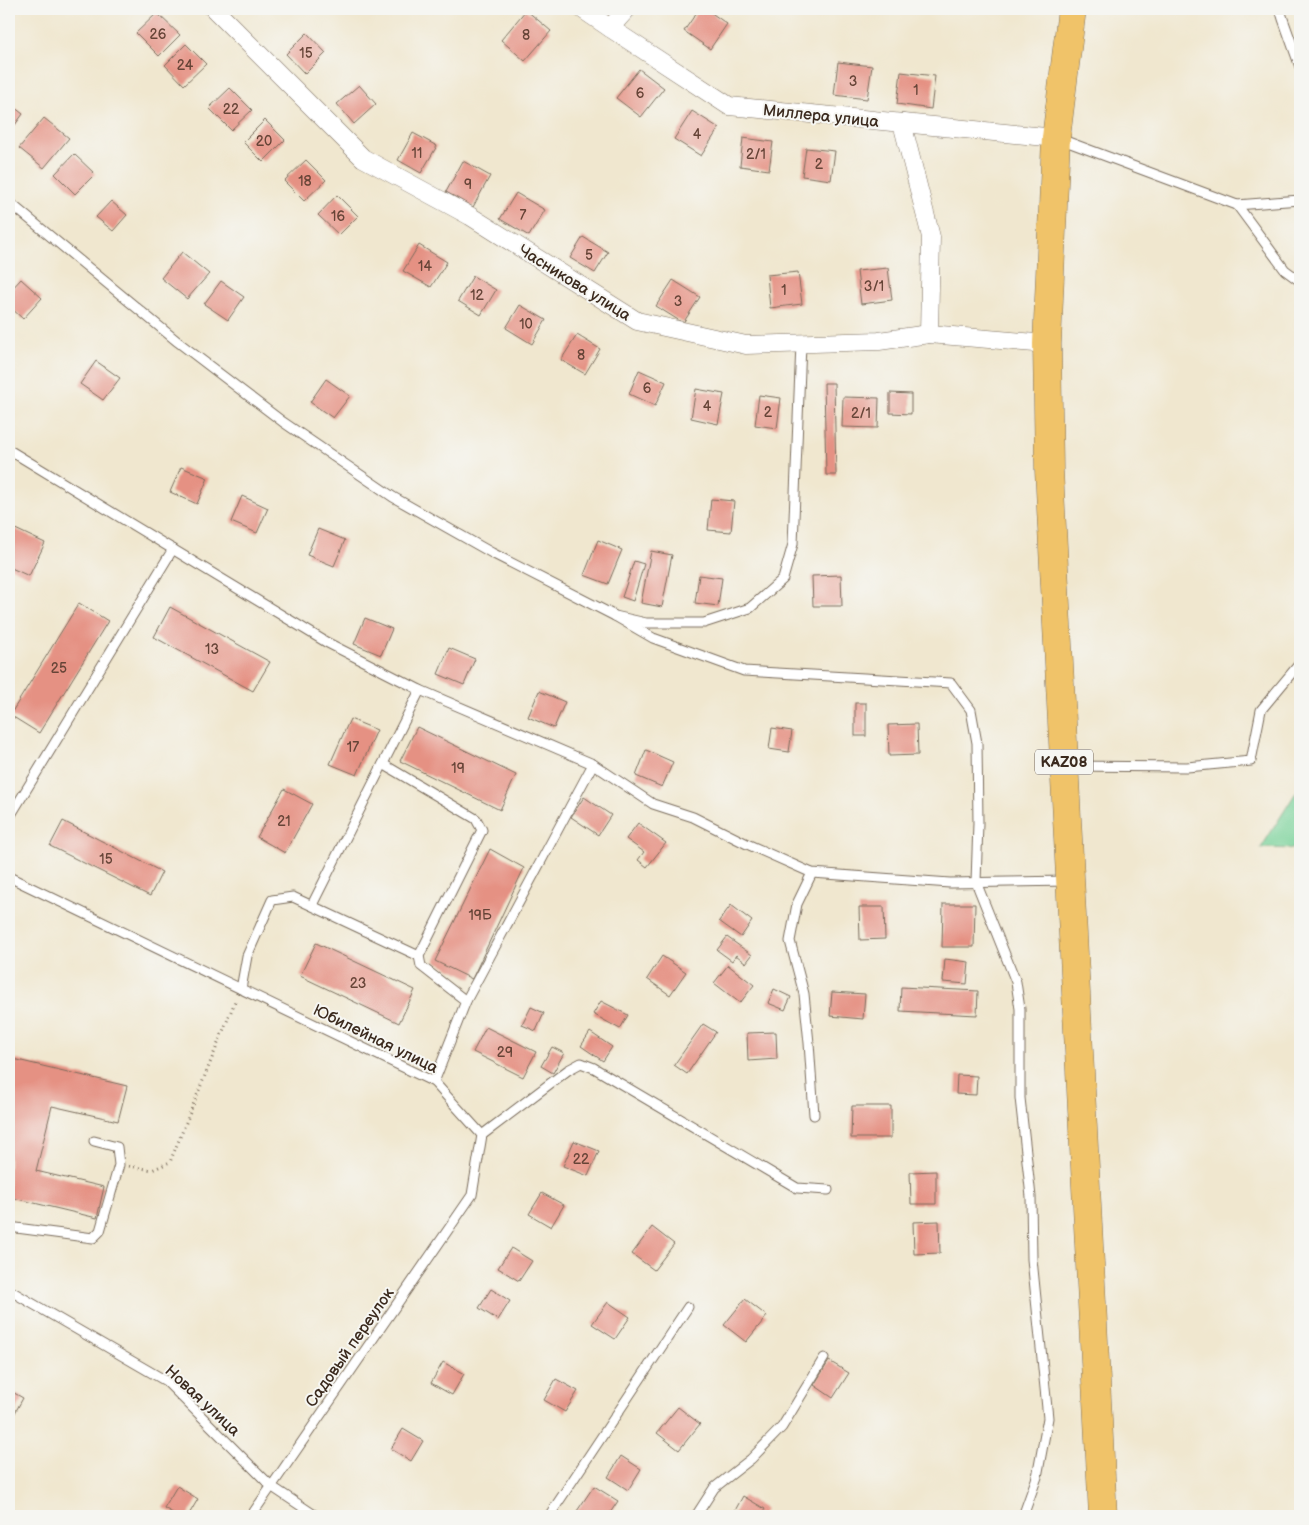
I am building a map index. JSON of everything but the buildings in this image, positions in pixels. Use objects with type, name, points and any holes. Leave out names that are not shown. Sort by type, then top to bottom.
[{"type":"highway","name":"KAZ08","points":[[1072,9],[1056,138],[1047,344],[1049,470],[1103,1516]]},
{"type":"street","name":"Часникова улица","points":[[214,9],[363,158],[470,216],[637,321],[746,345],[879,341],[929,334],[1047,344]]},
{"type":"street","name":"Миллера улица","points":[[582,9],[729,106],[1056,138]]},
{"type":"street","points":[[610,28],[627,9]]},
{"type":"street","points":[[902,123],[931,237],[929,334]]},
{"type":"lane","points":[[1280,9],[1300,67]]},
{"type":"lane","points":[[1056,138],[1237,205],[1300,200]]},
{"type":"lane","points":[[9,202],[170,336],[283,422],[393,497],[653,638],[744,671],[951,683],[971,710],[977,743],[978,823],[976,882],[1016,982],[1020,1009],[1020,1098],[1031,1197],[1032,1259],[1048,1418],[1037,1478],[1023,1516]]},
{"type":"lane","points":[[1237,205],[1285,270],[1300,281]]},
{"type":"lane","points":[[614,616],[646,623],[704,622],[750,608],[783,579],[793,544],[801,344]]},
{"type":"lane","points":[[9,450],[326,642],[420,690],[593,764],[653,804],[693,817],[812,873],[950,883],[1070,881]]},
{"type":"lane","points":[[9,818],[173,549]]},
{"type":"lane","points":[[1065,766],[1187,767],[1251,761],[1261,710],[1300,664]]},
{"type":"lane","points":[[312,905],[420,690]]},
{"type":"lane","points":[[383,764],[476,819],[482,830],[419,956],[420,966],[466,1001]]},
{"type":"lane","points":[[434,1082],[466,1001],[593,764]]},
{"type":"lane","points":[[812,873],[797,904],[790,941],[804,994],[814,1115]]},
{"type":"lane","name":"Юбилейная улица","points":[[9,877],[434,1082],[482,1135]]},
{"type":"lane","points":[[241,989],[247,956],[272,900],[293,897],[419,956]]},
{"type":"lane","points":[[482,1135],[568,1070],[581,1063],[602,1073],[797,1188],[828,1190]]},
{"type":"lane","name":"Садовый переулок","points":[[251,1516],[472,1195],[482,1135]]},
{"type":"lane","points":[[9,1227],[93,1238],[100,1230],[119,1165],[117,1146],[94,1142]]},
{"type":"lane","name":"Новая улица","points":[[9,1290],[166,1381],[271,1486],[316,1516]]},
{"type":"lane","points":[[549,1516],[688,1307]]},
{"type":"lane","points":[[696,1516],[714,1488],[751,1459],[782,1427],[824,1358]]},
{"type":"path","points":[[119,1165],[152,1170],[170,1162],[241,989]]},
{"type":"green space","points":[[1300,786],[1300,849],[1261,848]]}]
